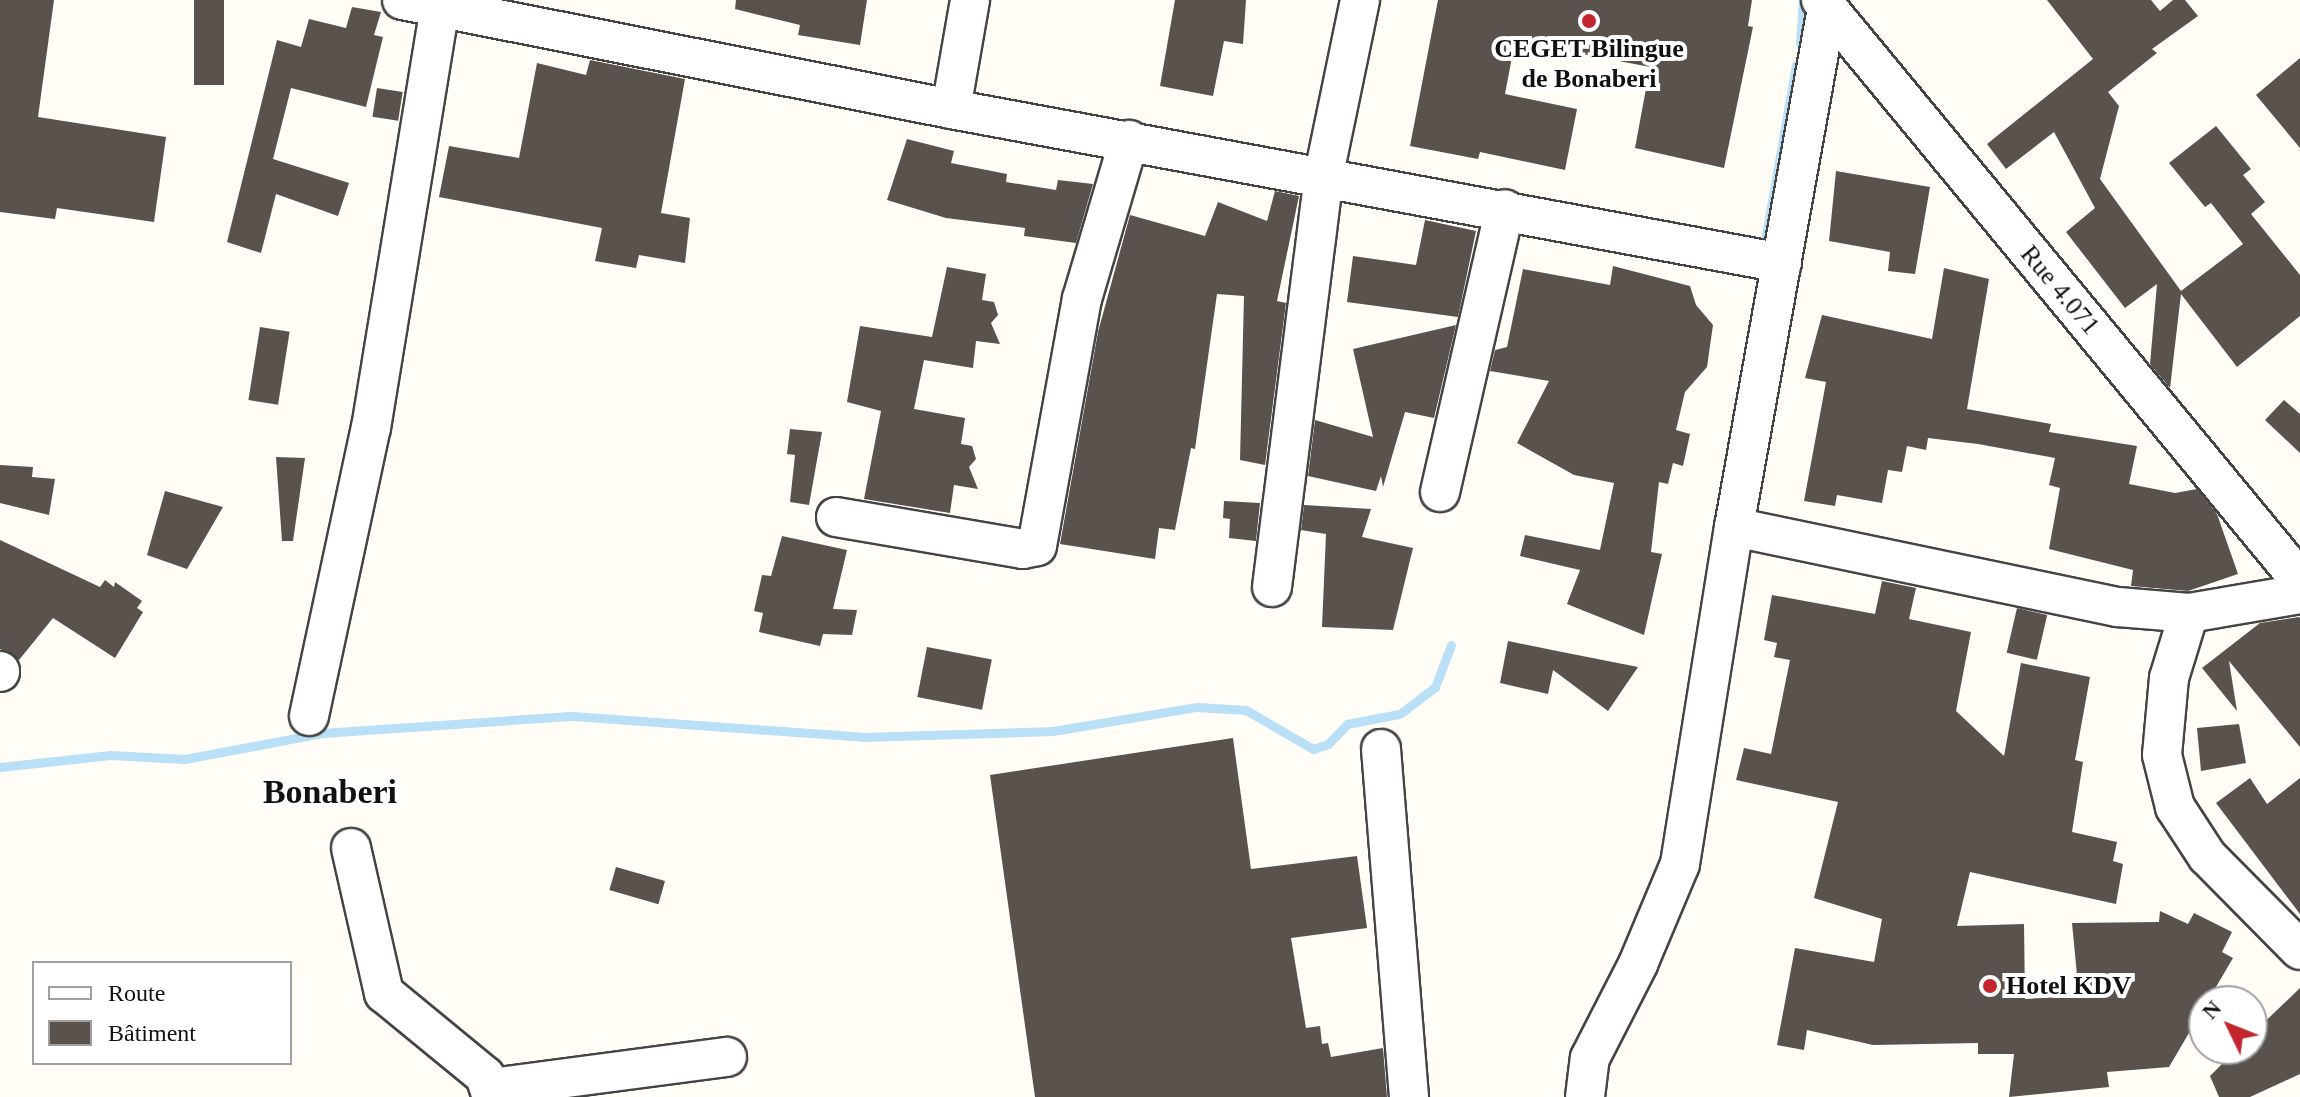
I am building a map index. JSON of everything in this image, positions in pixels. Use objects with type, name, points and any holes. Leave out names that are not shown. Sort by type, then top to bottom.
[{"type":"street","points":[[402,0],[441,3],[951,109],[1324,174],[1782,263]]},
{"type":"street","points":[[951,109],[970,0]]},
{"type":"street","points":[[1272,587],[1324,174],[1360,0]]},
{"type":"street","points":[[309,716],[371,428],[441,3]]},
{"type":"street","points":[[1585,1097],[1590,1058],[1638,964],[1680,864],[1824,4]]},
{"type":"street","name":"Rue 4.071","points":[[1824,4],[2300,580]]},
{"type":"street","points":[[836,517],[1023,549],[1037,546],[1079,314],[1129,140]]},
{"type":"street","points":[[1440,492],[1505,209]]},
{"type":"street","points":[[1734,527],[2118,607],[2189,613],[2300,594]]},
{"type":"street","points":[[2189,613],[2169,678],[2162,755],[2175,807],[2207,856],[2300,950]]},
{"type":"street","points":[[1381,749],[1409,1097]]},
{"type":"street","points":[[351,848],[384,993],[485,1076],[491,1093],[727,1057]]},
{"type":"building","points":[[0,0],[54,0],[38,117],[166,137],[154,222],[57,208],[55,219],[0,212]]},
{"type":"building","points":[[194,0],[224,0],[224,85],[194,85]]},
{"type":"building","points":[[736,0],[867,0],[860,45],[798,35],[800,25],[735,9]]},
{"type":"building","points":[[1175,0],[1246,0],[1243,44],[1224,41],[1213,96],[1160,86]]},
{"type":"building","points":[[1438,0],[1752,0],[1748,26],[1753,27],[1724,168],[1635,148],[1650,67],[1515,41],[1505,94],[1577,109],[1565,170],[1480,152],[1478,159],[1410,146]]},
{"type":"building","points":[[2047,0],[2151,0],[2160,11],[2173,0],[2185,0],[2198,16],[2152,49],[2157,53],[2108,92],[2119,106],[2100,179],[2181,291],[2243,244],[2211,203],[2205,207],[2169,163],[2216,126],[2251,169],[2243,175],[2265,202],[2251,214],[2300,275],[2300,316],[2237,367],[2181,294],[2170,388],[2150,364],[2157,284],[2125,308],[2066,232],[2095,208],[2054,132],[2006,169],[1987,144],[2093,59]]},
{"type":"building","points":[[352,7],[381,12],[374,35],[383,37],[366,107],[291,88],[273,159],[349,183],[338,216],[276,194],[261,253],[227,242],[277,40],[301,47],[309,19],[346,28]]},
{"type":"building","points":[[2300,58],[2300,148],[2256,95]]},
{"type":"building","points":[[590,60],[685,79],[661,213],[690,218],[685,263],[639,255],[636,268],[595,261],[602,228],[439,197],[449,146],[519,158],[537,63],[586,75]]},
{"type":"building","points":[[377,88],[403,92],[398,121],[372,117]]},
{"type":"building","points":[[907,139],[954,151],[951,163],[1007,174],[1006,182],[1056,190],[1058,180],[1093,184],[1076,243],[1024,236],[1025,228],[946,218],[887,200]]},
{"type":"building","points":[[1836,171],[1930,187],[1915,274],[1888,271],[1890,252],[1829,241]]},
{"type":"building","points":[[1275,191],[1299,196],[1277,301],[1286,303],[1265,465],[1240,460],[1244,296],[1217,294],[1195,449],[1191,448],[1175,530],[1159,528],[1155,559],[1060,544],[1098,332],[1130,215],[1205,236],[1218,202],[1267,221]]},
{"type":"building","points":[[1425,220],[1476,231],[1458,317],[1347,302],[1353,256],[1416,265]]},
{"type":"building","points":[[1613,266],[1690,286],[1696,305],[1713,325],[1707,367],[1685,392],[1676,430],[1690,434],[1683,466],[1673,463],[1668,484],[1659,482],[1651,552],[1662,554],[1644,635],[1567,604],[1580,570],[1520,556],[1525,535],[1600,550],[1614,483],[1574,475],[1517,443],[1549,381],[1490,371],[1495,350],[1507,347],[1523,269],[1610,285]]},
{"type":"building","points":[[947,267],[986,274],[982,300],[994,302],[998,315],[991,323],[1000,344],[976,341],[973,368],[924,360],[914,409],[965,418],[961,444],[972,446],[976,459],[969,467],[978,489],[954,485],[950,513],[864,499],[881,411],[847,402],[860,326],[932,337]]},
{"type":"building","points":[[1944,268],[1989,279],[1967,409],[2051,424],[2049,432],[2137,446],[2129,484],[2175,493],[2197,489],[2217,514],[2238,574],[2188,591],[2131,586],[2133,570],[2049,549],[2060,488],[2049,485],[2055,458],[1978,444],[1928,438],[1926,450],[1907,446],[1902,472],[1888,470],[1882,503],[1837,495],[1835,506],[1804,501],[1826,382],[1805,378],[1822,315],[1932,339]]},
{"type":"building","points":[[1456,325],[1434,418],[1405,412],[1383,487],[1381,476],[1376,491],[1308,476],[1315,420],[1373,437],[1353,349]]},
{"type":"building","points":[[260,327],[290,332],[278,405],[248,400]]},
{"type":"building","points":[[2284,400],[2300,414],[2300,453],[2265,420]]},
{"type":"building","points":[[790,429],[822,432],[809,505],[790,502],[795,455],[787,454]]},
{"type":"building","points":[[276,457],[305,458],[293,541],[282,541]]},
{"type":"building","points":[[0,465],[33,467],[32,477],[55,479],[49,515],[0,503]]},
{"type":"building","points":[[165,491],[223,507],[187,569],[147,555]]},
{"type":"building","points":[[1224,501],[1260,503],[1256,541],[1229,538],[1230,519],[1223,518]]},
{"type":"building","points":[[1304,505],[1371,509],[1362,537],[1413,548],[1393,630],[1322,627],[1326,534],[1301,530]]},
{"type":"building","points":[[782,536],[847,550],[833,609],[857,610],[852,635],[823,634],[820,646],[759,632],[763,613],[754,611],[762,575],[771,576]]},
{"type":"building","points":[[0,540],[100,587],[105,580],[114,587],[115,582],[142,601],[137,608],[143,612],[115,658],[53,618],[19,660],[0,649]]},
{"type":"building","points":[[1882,581],[1916,588],[1909,619],[1971,632],[1956,711],[2004,756],[2021,663],[2090,677],[2075,760],[2083,762],[2072,832],[2117,842],[2113,861],[2123,864],[2116,904],[1970,872],[1957,926],[2024,924],[2025,999],[2079,996],[2072,923],[2159,922],[2160,911],[2188,924],[2194,913],[2232,932],[2222,952],[2233,958],[2217,985],[2188,985],[2188,1035],[2169,1067],[2107,1072],[2109,1087],[2009,1097],[2014,1054],[1978,1054],[1978,1043],[1873,1045],[1807,1030],[1804,1050],[1777,1045],[1795,948],[1874,962],[1882,919],[1814,898],[1838,802],[1736,780],[1744,748],[1771,754],[1790,660],[1774,657],[1777,643],[1764,640],[1772,595],[1875,614]]},
{"type":"building","points":[[2017,608],[2047,615],[2037,660],[2007,653]]},
{"type":"building","points":[[2299,617],[2300,747],[2229,661],[2237,711],[2202,668],[2260,623]]},
{"type":"building","points":[[1508,641],[1638,667],[1608,711],[1553,670],[1548,694],[1500,683]]},
{"type":"building","points":[[927,647],[992,660],[982,710],[917,697]]},
{"type":"building","points":[[2239,724],[2246,763],[2201,771],[2197,728]]},
{"type":"building","points":[[1233,738],[1251,869],[1357,856],[1367,928],[1291,938],[1306,1028],[1320,1026],[1322,1044],[1328,1043],[1331,1057],[1383,1048],[1387,1097],[1035,1097],[990,775]]},
{"type":"building","points":[[2250,778],[2267,804],[2300,778],[2300,914],[2216,803]]},
{"type":"building","points":[[616,867],[665,881],[658,904],[609,890]]},
{"type":"building","points":[[2300,988],[2300,1074],[2250,1097],[2219,1097],[2210,1076],[2221,1065],[2268,1065],[2268,1019]]},
{"type":"waterway","points":[[1800,43],[1803,0]]},
{"type":"waterway","points":[[1766,235],[1796,65]]},
{"type":"waterway","points":[[1401,713],[1435,687],[1451,645]]},
{"type":"waterway","points":[[0,767],[110,755],[185,759],[322,733],[573,716],[863,737],[1053,731],[1197,707],[1246,710],[1313,749],[1328,744],[1347,724],[1399,714]]},
{"type":"place","name":"CEGET Bilingue de Bonaberi","points":[[1589,21]]},
{"type":"place","name":"Hotel KDV","points":[[1990,986]]},
{"type":"district","name":"Bonaberi","points":[[330,792]]}]
